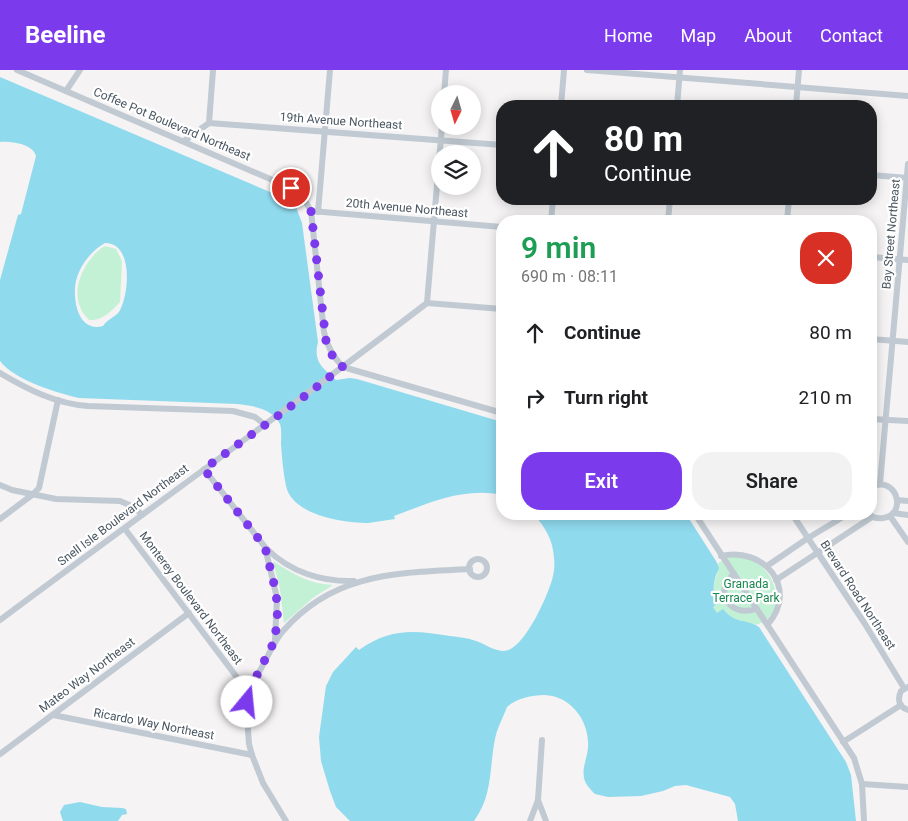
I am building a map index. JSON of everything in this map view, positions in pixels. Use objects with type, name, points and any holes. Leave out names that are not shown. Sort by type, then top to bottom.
[{"type":"street","name":"Coffee Pot Boulevard Northeast","points":[[17,70],[291,188],[304,199],[311,211]]},
{"type":"street","points":[[66,91],[80,70]]},
{"type":"street","points":[[184,141],[209,123],[213,70]]},
{"type":"street","points":[[318,212],[330,70]]},
{"type":"street","points":[[445,85],[446,70]]},
{"type":"street","points":[[561,100],[564,70]]},
{"type":"street","points":[[587,70],[908,96]]},
{"type":"street","points":[[678,100],[680,70]]},
{"type":"street","points":[[797,100],[799,70]]},
{"type":"street","name":"19th Avenue Northeast","points":[[209,123],[496,144]]},
{"type":"street","points":[[441,135],[427,303],[496,309]]},
{"type":"street","name":"Bay Street Northeast","points":[[880,484],[908,164]]},
{"type":"street","points":[[877,176],[907,178]]},
{"type":"street","points":[[311,211],[326,341],[332,355],[343,366],[496,411]]},
{"type":"street","name":"20th Avenue Northeast","points":[[311,211],[496,227]]},
{"type":"street","points":[[877,258],[908,260]]},
{"type":"street","name":"Snell Isle Boulevard Northeast","points":[[0,619],[313,390],[427,303]]},
{"type":"street","points":[[877,340],[908,342]]},
{"type":"street","points":[[0,373],[58,400],[88,406],[233,412],[255,417],[264,424]]},
{"type":"street","points":[[0,519],[39,488],[58,400]]},
{"type":"street","points":[[877,419],[908,421]]},
{"type":"street","points":[[204,469],[273,555],[293,568],[311,576],[330,580],[360,581]]},
{"type":"street","points":[[877,485],[880,484],[893,490],[897,500],[896,508],[891,514],[880,519],[877,518]]},
{"type":"street","points":[[0,485],[32,495],[56,499],[120,501],[134,507],[142,515]]},
{"type":"street","points":[[897,500],[908,501]]},
{"type":"street","points":[[891,514],[908,515]]},
{"type":"street","points":[[891,514],[908,542]]},
{"type":"street","points":[[699,520],[854,758],[862,784],[864,821]]},
{"type":"street","name":"Brevard Road Northeast","points":[[796,520],[906,688]]},
{"type":"street","points":[[767,566],[838,520]]},
{"type":"street","points":[[776,580],[864,520]]},
{"type":"street","name":"Monterey Boulevard Northeast","points":[[125,528],[245,688]]},
{"type":"street","points":[[265,547],[277,598],[275,640]]},
{"type":"street","points":[[722,556],[743,554],[759,560],[767,566],[776,580],[780,594],[777,611],[768,624]]},
{"type":"street","points":[[286,821],[263,784],[252,755],[249,744],[245,688],[254,681],[275,640],[317,600],[341,587],[378,577],[417,572],[470,570]]},
{"type":"street","points":[[734,574],[725,584],[727,602],[732,607],[744,612],[756,609]]},
{"type":"street","name":"Mateo Way Northeast","points":[[0,754],[188,614]]},
{"type":"street","points":[[906,688],[899,696],[901,706],[908,710]]},
{"type":"street","points":[[844,742],[901,706]]},
{"type":"street","name":"Ricardo Way Northeast","points":[[52,715],[252,755]]},
{"type":"street","points":[[530,821],[538,800],[542,740]]},
{"type":"street","points":[[862,784],[908,787]]},
{"type":"street","points":[[538,800],[546,821]]},
{"type":"green space","points":[[105,246],[116,249],[122,261],[120,302],[103,317],[89,320],[78,302],[77,293],[86,266],[98,251]]},
{"type":"green space","name":"Granada Terrace Park","points":[[742,556],[765,570],[774,584],[776,592],[775,607],[772,614],[766,620],[756,625],[717,613],[713,607],[719,602],[714,592],[718,569],[717,564],[728,557]]},
{"type":"green space","points":[[273,561],[302,578],[317,583],[333,585],[314,597],[284,623],[280,589]]},
{"type":"water","points":[[0,77],[284,198],[296,207],[302,223],[318,342],[317,355],[320,364],[336,380],[357,379],[496,420],[496,494],[474,493],[447,498],[394,516],[395,519],[371,523],[333,519],[308,510],[290,496],[284,475],[280,424],[267,411],[237,404],[79,398],[48,389],[15,374],[0,361],[0,280],[18,215],[21,214],[36,156],[26,146],[10,142],[0,142]],"holes":[[[105,243],[114,245],[124,259],[127,280],[124,300],[118,313],[103,326],[94,327],[82,320],[76,305],[75,288],[78,275],[87,259]]]},
{"type":"water","points":[[538,520],[690,520],[719,568],[714,581],[714,594],[719,602],[713,607],[717,613],[723,609],[736,619],[759,627],[846,762],[851,775],[856,821],[738,821],[735,804],[730,797],[686,785],[675,786],[641,796],[608,797],[595,794],[584,778],[588,738],[582,720],[571,705],[554,696],[544,695],[524,698],[507,707],[496,735],[487,792],[474,821],[350,821],[336,807],[321,761],[319,737],[326,686],[333,672],[356,647],[359,650],[381,638],[403,632],[466,638],[500,651],[512,648],[527,633],[534,622],[552,580],[554,572],[553,551],[545,529]]},
{"type":"water","points":[[80,802],[102,807],[126,809],[127,814],[122,815],[118,821],[63,821],[60,812],[64,805]]},
{"type":"route","points":[[247,702],[245,688],[254,681],[275,640],[277,598],[265,547],[204,469],[343,366],[332,355],[324,332],[311,211],[304,199],[291,188]]}]
